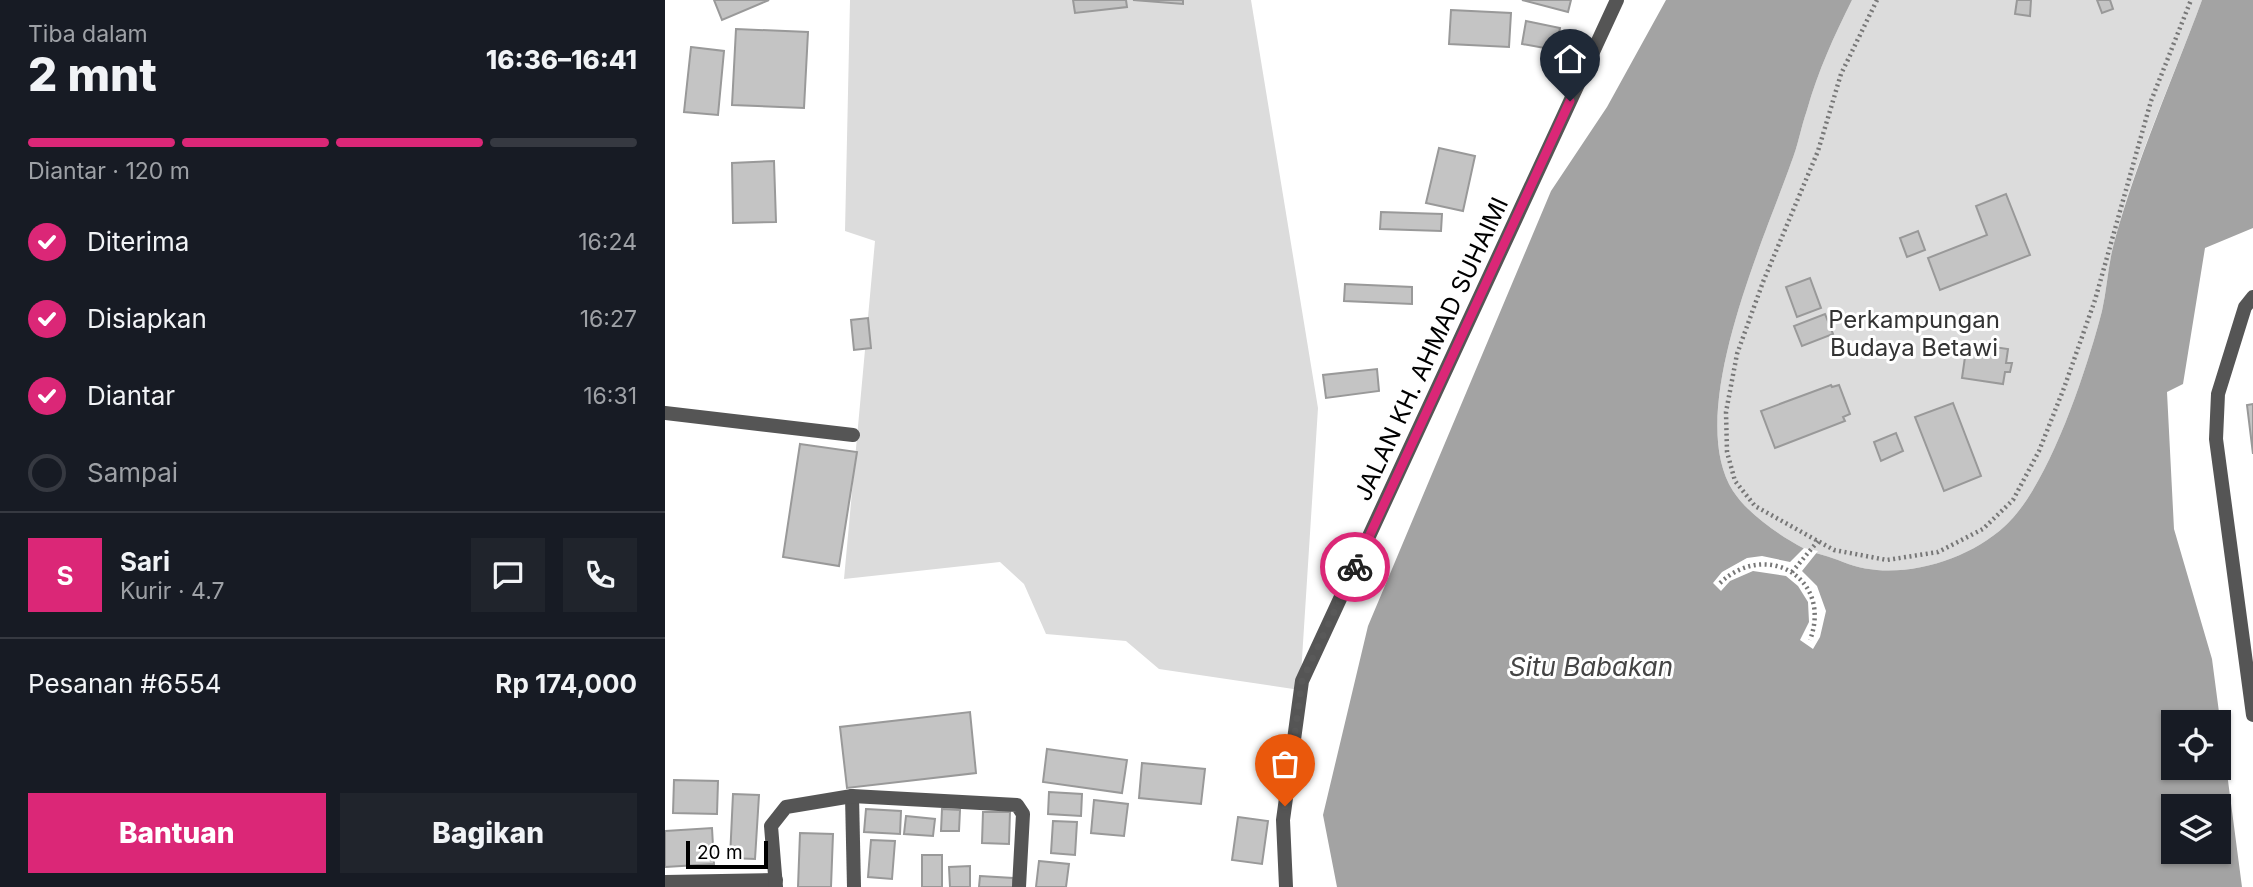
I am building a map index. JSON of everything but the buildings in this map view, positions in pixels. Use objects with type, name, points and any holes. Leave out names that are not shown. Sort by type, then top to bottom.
[{"type":"street","name":"JALAN KH. AHMAD SUHAIMI","points":[[1286,887],[1283,820],[1302,681],[1617,0]]},
{"type":"street","points":[[2253,297],[2245,307],[2218,394],[2216,439],[2253,715]]},
{"type":"street","points":[[665,412],[853,435]]},
{"type":"street","points":[[852,796],[854,887]]},
{"type":"street","points":[[665,882],[776,883],[771,826],[786,807],[852,796],[1017,805],[1023,814],[1019,887]]},
{"type":"path","points":[[1877,0],[1841,75],[1818,151],[1763,282],[1737,354],[1726,412],[1727,452],[1735,481],[1755,506],[1834,550],[1887,560],[1938,552],[1983,529],[2013,500],[2039,451],[2064,388],[2095,300],[2151,102],[2191,0]]},
{"type":"path","points":[[1791,572],[1818,541]]},
{"type":"path","points":[[1720,583],[1730,574],[1754,564],[1767,564],[1791,572],[1802,580],[1814,602],[1815,628],[1810,640]]},
{"type":"green space","points":[[850,0],[1251,0],[1318,408],[1300,690],[1159,669],[1126,641],[1046,634],[1024,584],[1000,562],[844,579],[875,241],[845,231]]},
{"type":"green space","name":"Perkampungan Budaya Betawi","points":[[1852,0],[2202,0],[2123,212],[2112,251],[2102,311],[2087,363],[2064,425],[2037,484],[2021,508],[1989,539],[1949,559],[1906,570],[1863,568],[1812,552],[1794,543],[1765,523],[1739,500],[1720,458],[1717,419],[1722,374],[1733,328],[1793,157],[1816,81]]},
{"type":"water","name":"Situ Babakan","points":[[1666,0],[1852,0],[1816,81],[1793,157],[1733,328],[1722,374],[1717,419],[1720,458],[1739,500],[1765,523],[1803,548],[1863,568],[1906,570],[1928,566],[1970,550],[1989,539],[2021,508],[2037,484],[2064,425],[2087,363],[2102,311],[2112,251],[2123,212],[2202,0],[2253,0],[2253,228],[2205,248],[2183,384],[2167,392],[2174,529],[2212,659],[2219,710],[2161,710],[2161,780],[2228,780],[2230,794],[2161,794],[2161,864],[2231,864],[2231,803],[2242,887],[1337,887],[1323,815],[1368,626],[1551,191],[1607,107]]},
{"type":"pier","points":[[1804,548],[1818,551],[1802,571],[1817,586],[1826,611],[1820,637],[1813,649],[1800,640],[1809,622],[1808,602],[1798,586],[1786,576],[1753,571],[1730,581],[1721,591],[1713,583],[1722,572],[1747,558],[1762,556],[1790,562]]},
{"type":"way so far","points":[[1285,806],[1302,681],[1355,567]]},
{"type":"route","points":[[1355,567],[1570,101]]}]
